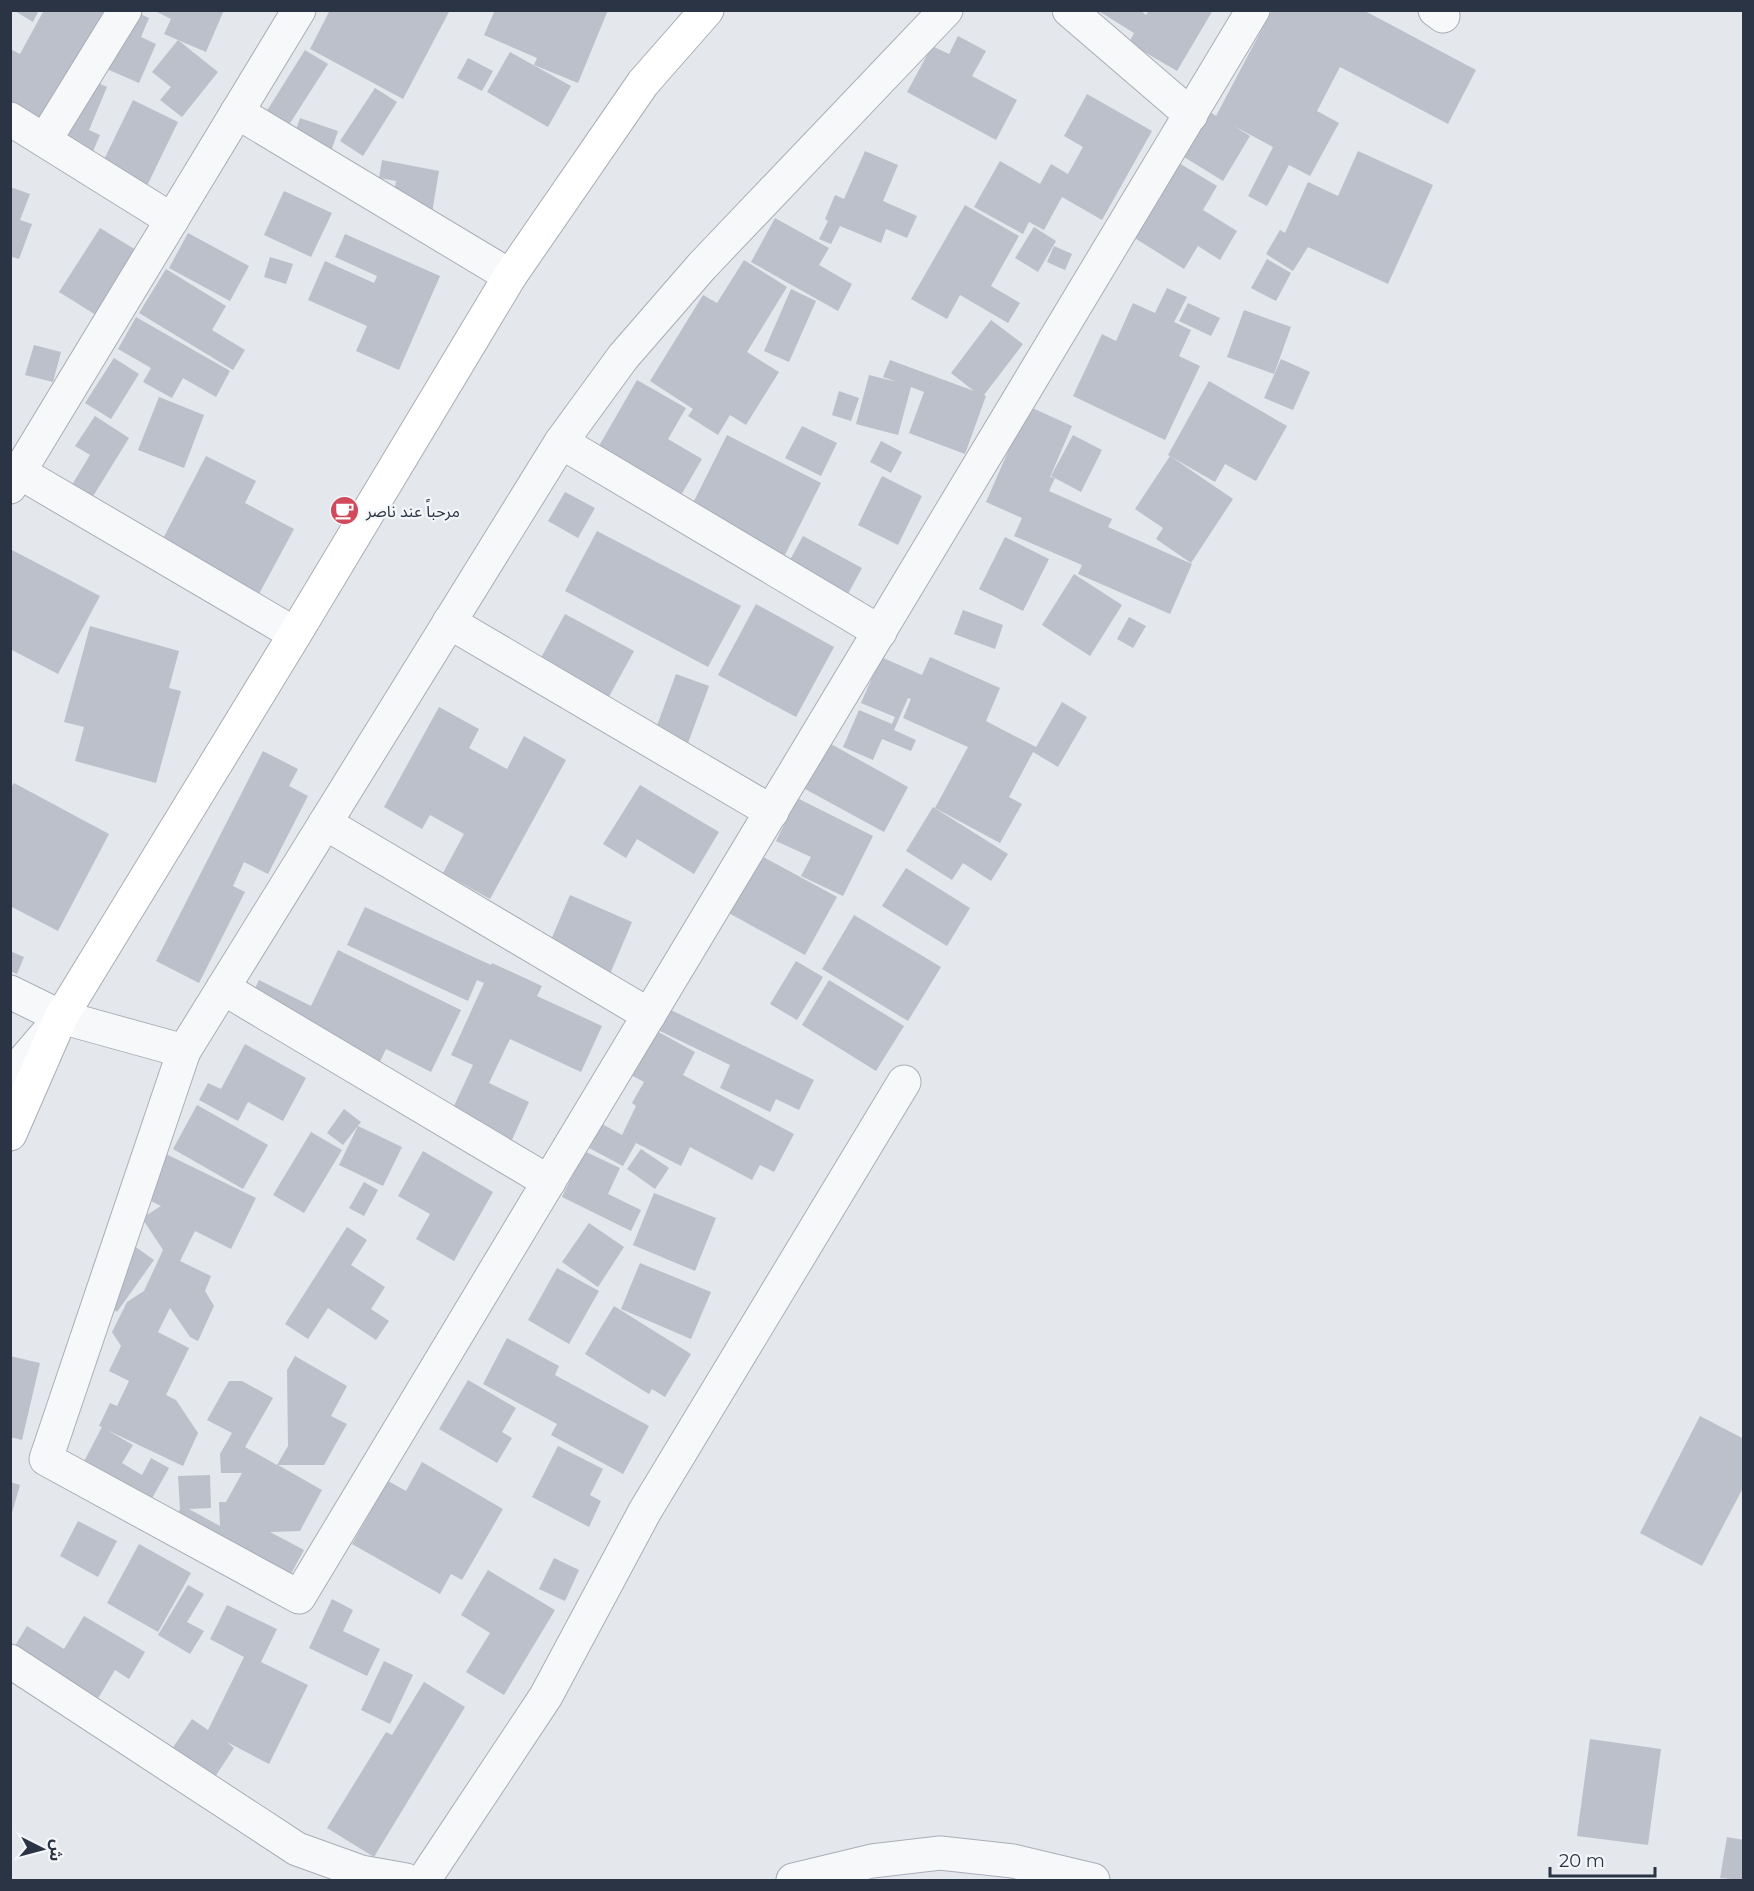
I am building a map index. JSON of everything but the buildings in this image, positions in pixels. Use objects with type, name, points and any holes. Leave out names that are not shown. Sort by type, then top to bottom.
[{"type":"street","points":[[45,140],[125,10]]},
{"type":"street","points":[[295,634],[15,479],[299,10]]},
{"type":"street","points":[[10,1134],[61,1017],[510,276],[643,83],[707,10]]},
{"type":"street","points":[[946,10],[702,266],[623,357],[561,442],[184,1051],[46,1459],[299,1597],[1253,10]]},
{"type":"street","points":[[1069,10],[1191,115]]},
{"type":"street","points":[[237,112],[510,276]]},
{"type":"street","points":[[10,119],[172,220]]},
{"type":"street","points":[[561,442],[880,632]]},
{"type":"street","points":[[449,622],[772,812]]},
{"type":"street","points":[[326,823],[649,1015]]},
{"type":"street","points":[[223,988],[549,1182]]},
{"type":"street","points":[[10,992],[61,1017],[184,1051]]},
{"type":"street","points":[[10,1077],[61,1017]]},
{"type":"street","points":[[424,1881],[546,1696],[645,1511],[904,1082]]},
{"type":"street","points":[[10,1661],[297,1849],[361,1872],[406,1881]]},
{"type":"street","points":[[793,1881],[872,1861],[940,1853],[1013,1861],[1093,1881]]},
{"type":"place","name":"مرحباً عند ناصر","points":[[345,511]]}]
